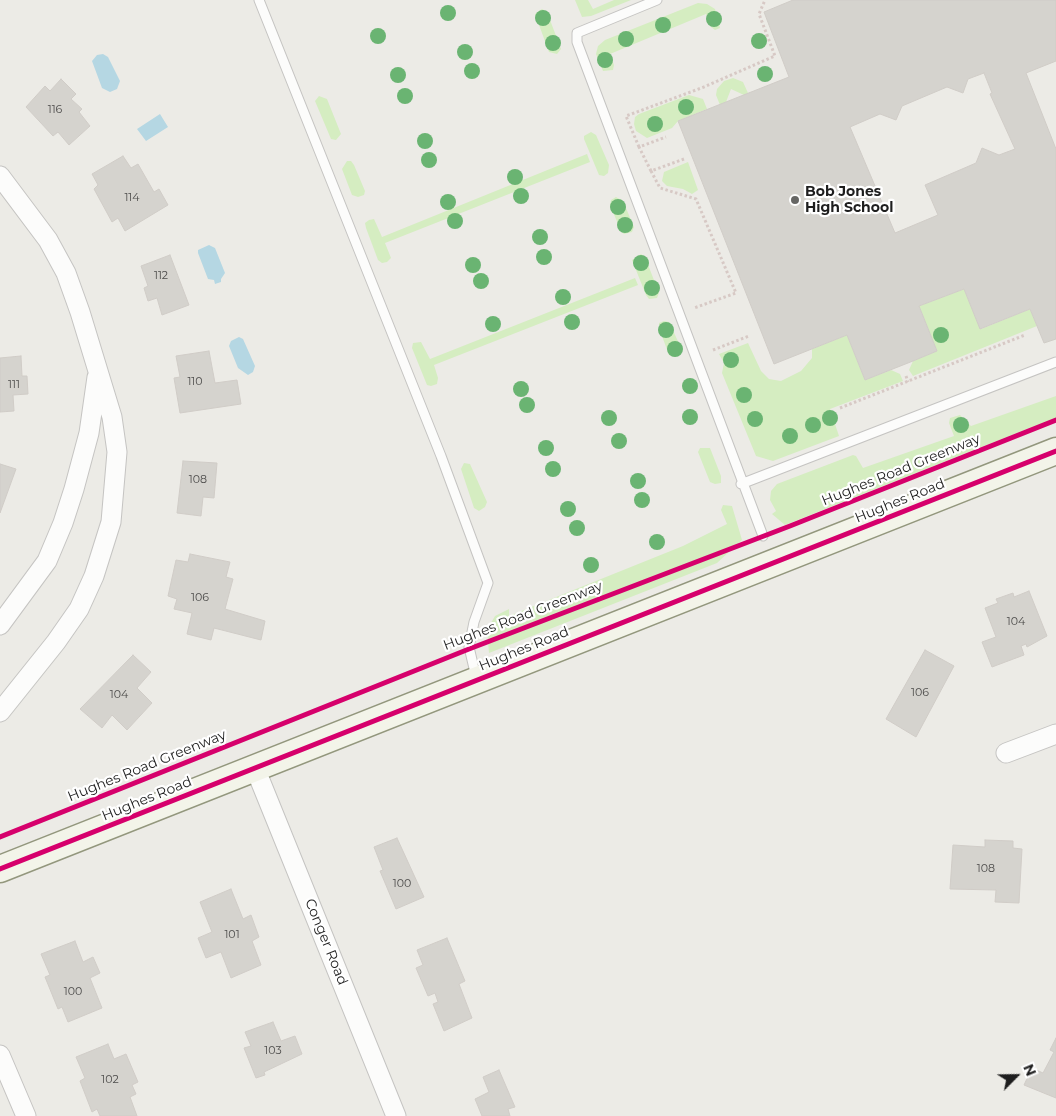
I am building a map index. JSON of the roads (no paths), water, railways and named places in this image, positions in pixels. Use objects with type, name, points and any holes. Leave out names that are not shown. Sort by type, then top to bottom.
[{"type":"main road","name":"Hughes Road","points":[[0,869],[1056,451]]},
{"type":"street","points":[[0,176],[48,240],[66,273],[112,417],[116,452],[111,522],[94,576],[79,609],[0,712]]},
{"type":"street","points":[[0,625],[47,562],[63,523],[89,433],[98,374]]},
{"type":"street","points":[[1006,754],[1056,734]]},
{"type":"street","name":"Conger Road","points":[[255,768],[396,1116]]},
{"type":"street","points":[[0,1055],[26,1116]]},
{"type":"lane","points":[[259,0],[444,465],[488,583],[474,622],[469,647],[477,680]]},
{"type":"lane","points":[[657,0],[577,33],[577,42],[762,536]]},
{"type":"lane","points":[[741,484],[1056,362]]},
{"type":"water","points":[[103,54],[108,57],[120,81],[117,89],[110,92],[102,88],[92,61],[97,55]]},
{"type":"water","points":[[160,114],[168,127],[146,141],[137,129]]},
{"type":"water","points":[[209,245],[215,248],[225,273],[221,282],[215,284],[214,280],[208,279],[198,253],[198,250]]},
{"type":"water","points":[[239,337],[243,339],[255,366],[253,372],[248,375],[238,368],[229,346],[231,341]]},
{"type":"place","name":"Bob Jones High School","points":[[795,200]]}]
